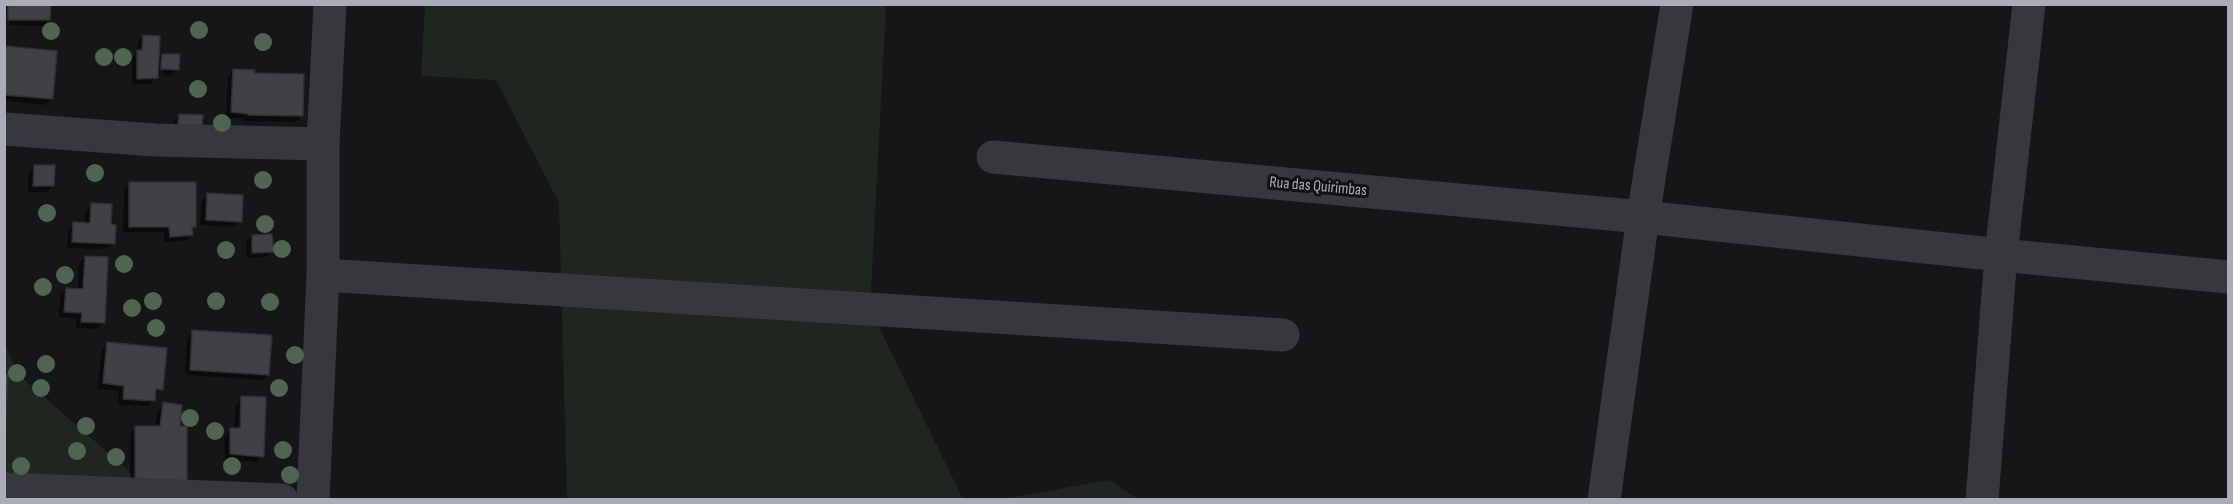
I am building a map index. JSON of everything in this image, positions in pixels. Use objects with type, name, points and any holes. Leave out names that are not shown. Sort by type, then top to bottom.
[{"type":"street","points":[[313,500],[323,275],[323,144],[330,4]]},
{"type":"street","points":[[1604,500],[1643,217],[1677,4]]},
{"type":"street","points":[[1982,500],[2001,255],[2029,4]]},
{"type":"street","points":[[4,129],[155,140],[323,144]]},
{"type":"street","name":"Rua das Quirimbas","points":[[993,157],[1643,217],[2229,277]]},
{"type":"street","points":[[323,275],[1283,335]]},
{"type":"street","points":[[4,489],[282,500]]},
{"type":"shaded area","points":[[425,5],[884,5],[886,7],[870,309],[963,499],[567,499],[559,203],[496,80],[421,76]]},
{"type":"shaded area","points":[[4,342],[18,374],[161,499],[5,499]]},
{"type":"shaded area","points":[[1109,480],[1138,499],[1002,499]]},
{"type":"building","points":[[8,4],[51,4],[50,20],[8,20]]},
{"type":"building","points":[[143,35],[160,36],[158,78],[137,79],[137,50],[142,50]]},
{"type":"building","points":[[5,46],[57,51],[53,99],[4,95]]},
{"type":"building","points":[[162,54],[180,54],[179,70],[161,69]]},
{"type":"building","points":[[233,69],[255,70],[254,73],[304,74],[303,116],[248,115],[231,112]]},
{"type":"building","points":[[179,114],[203,115],[201,139],[177,138]]},
{"type":"building","points":[[34,165],[55,165],[54,186],[33,186]]},
{"type":"building","points":[[129,182],[196,182],[196,227],[192,227],[193,235],[170,237],[169,227],[129,227]]},
{"type":"building","points":[[207,193],[243,195],[242,222],[206,220]]},
{"type":"building","points":[[91,203],[112,204],[111,224],[116,225],[115,244],[72,242],[73,222],[90,223]]},
{"type":"building","points":[[272,234],[274,252],[252,253],[252,235]]},
{"type":"building","points":[[85,256],[108,257],[105,323],[81,322],[82,313],[64,312],[66,288],[83,289]]},
{"type":"building","points":[[192,330],[272,335],[269,375],[190,370]]},
{"type":"building","points":[[107,342],[167,348],[163,390],[156,389],[155,401],[123,399],[124,386],[103,383]]},
{"type":"building","points":[[4,374],[8,374],[4,460]]},
{"type":"building","points":[[241,396],[266,397],[264,457],[230,454],[230,428],[240,428]]},
{"type":"building","points":[[163,402],[182,405],[180,426],[187,426],[187,495],[135,496],[135,426],[160,426]]}]
